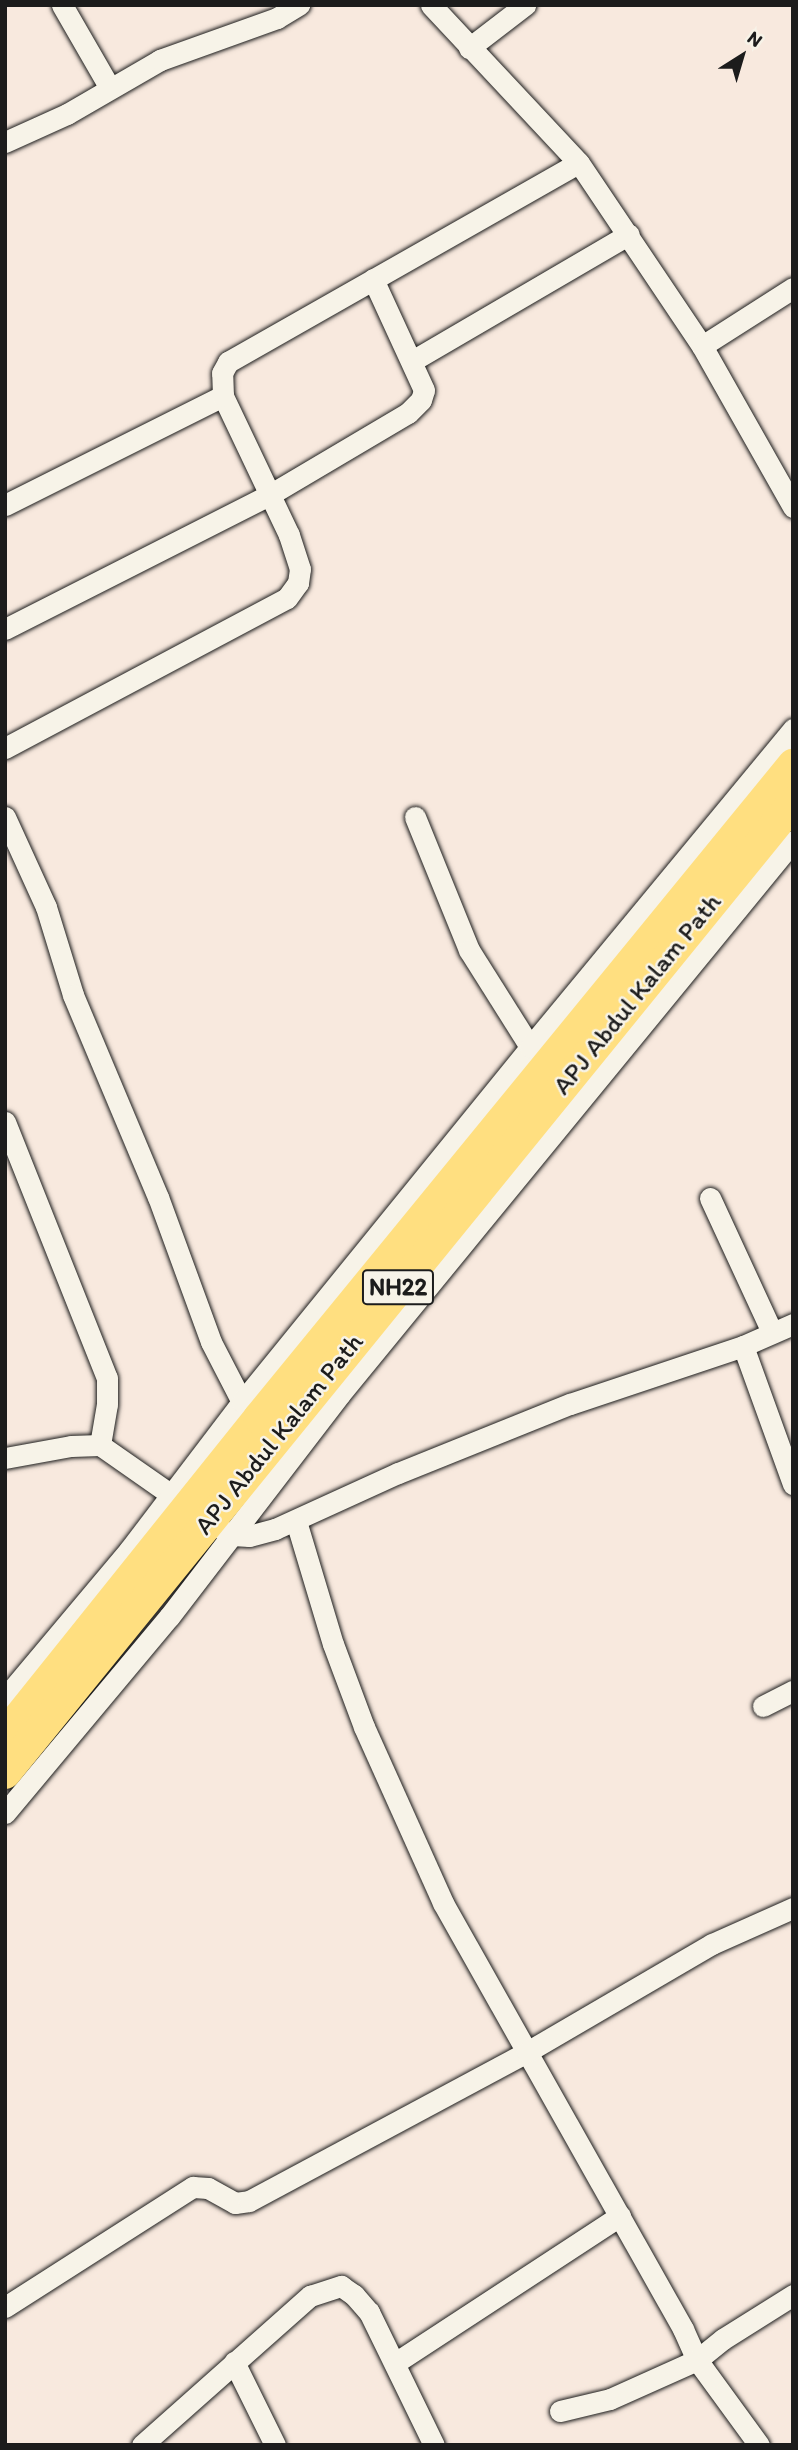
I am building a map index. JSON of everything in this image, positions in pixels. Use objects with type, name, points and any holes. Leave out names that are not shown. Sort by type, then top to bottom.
[{"type":"highway","name":"APJ Abdul Kalam Path","points":[[5,1773],[200,1515],[793,765]]},
{"type":"highway","name":"APJ Abdul Kalam Path","points":[[5,1735],[200,1515],[793,803]]},
{"type":"street","points":[[62,5],[110,88]]},
{"type":"street","points":[[5,142],[67,114],[160,60],[276,18],[299,5]]},
{"type":"street","points":[[431,5],[579,163],[702,346],[793,507]]},
{"type":"street","points":[[470,48],[525,5]]},
{"type":"street","points":[[5,748],[287,598],[298,583],[300,569],[271,494],[223,396],[222,373],[228,362],[579,163]]},
{"type":"street","points":[[412,361],[629,234]]},
{"type":"street","points":[[5,629],[271,494],[408,413],[421,400],[424,390],[373,279]]},
{"type":"street","points":[[702,346],[793,288]]},
{"type":"street","points":[[5,505],[223,396]]},
{"type":"street","name":"NH22","points":[[5,1813],[200,1515],[242,1402],[793,729]]},
{"type":"street","points":[[5,817],[46,907],[73,995],[158,1198],[211,1342],[242,1402]]},
{"type":"street","points":[[415,817],[469,950],[530,1047]]},
{"type":"street","name":"NH22","points":[[5,1698],[200,1515],[340,1394],[793,841]]},
{"type":"street","points":[[5,1122],[107,1378],[107,1404],[100,1445]]},
{"type":"street","points":[[710,1198],[772,1332]]},
{"type":"street","points":[[5,1458],[71,1446],[100,1445],[200,1515],[249,1535],[296,1521],[398,1473],[570,1404],[743,1346],[793,1324]]},
{"type":"street","points":[[743,1346],[793,1483]]},
{"type":"street","points":[[296,1521],[333,1644],[364,1727],[443,1903],[620,2216],[697,2360],[759,2445]]},
{"type":"street","points":[[763,1706],[793,1691]]},
{"type":"street","points":[[5,2306],[193,2187],[208,2188],[235,2203],[249,2201],[527,2052],[712,1944],[793,1909]]},
{"type":"street","points":[[395,2363],[620,2216]]},
{"type":"street","points":[[142,2445],[310,2296],[341,2286],[354,2295],[369,2312],[434,2445]]},
{"type":"street","points":[[560,2411],[611,2399],[697,2360],[723,2339],[793,2295]]},
{"type":"street","points":[[234,2362],[275,2445]]}]
